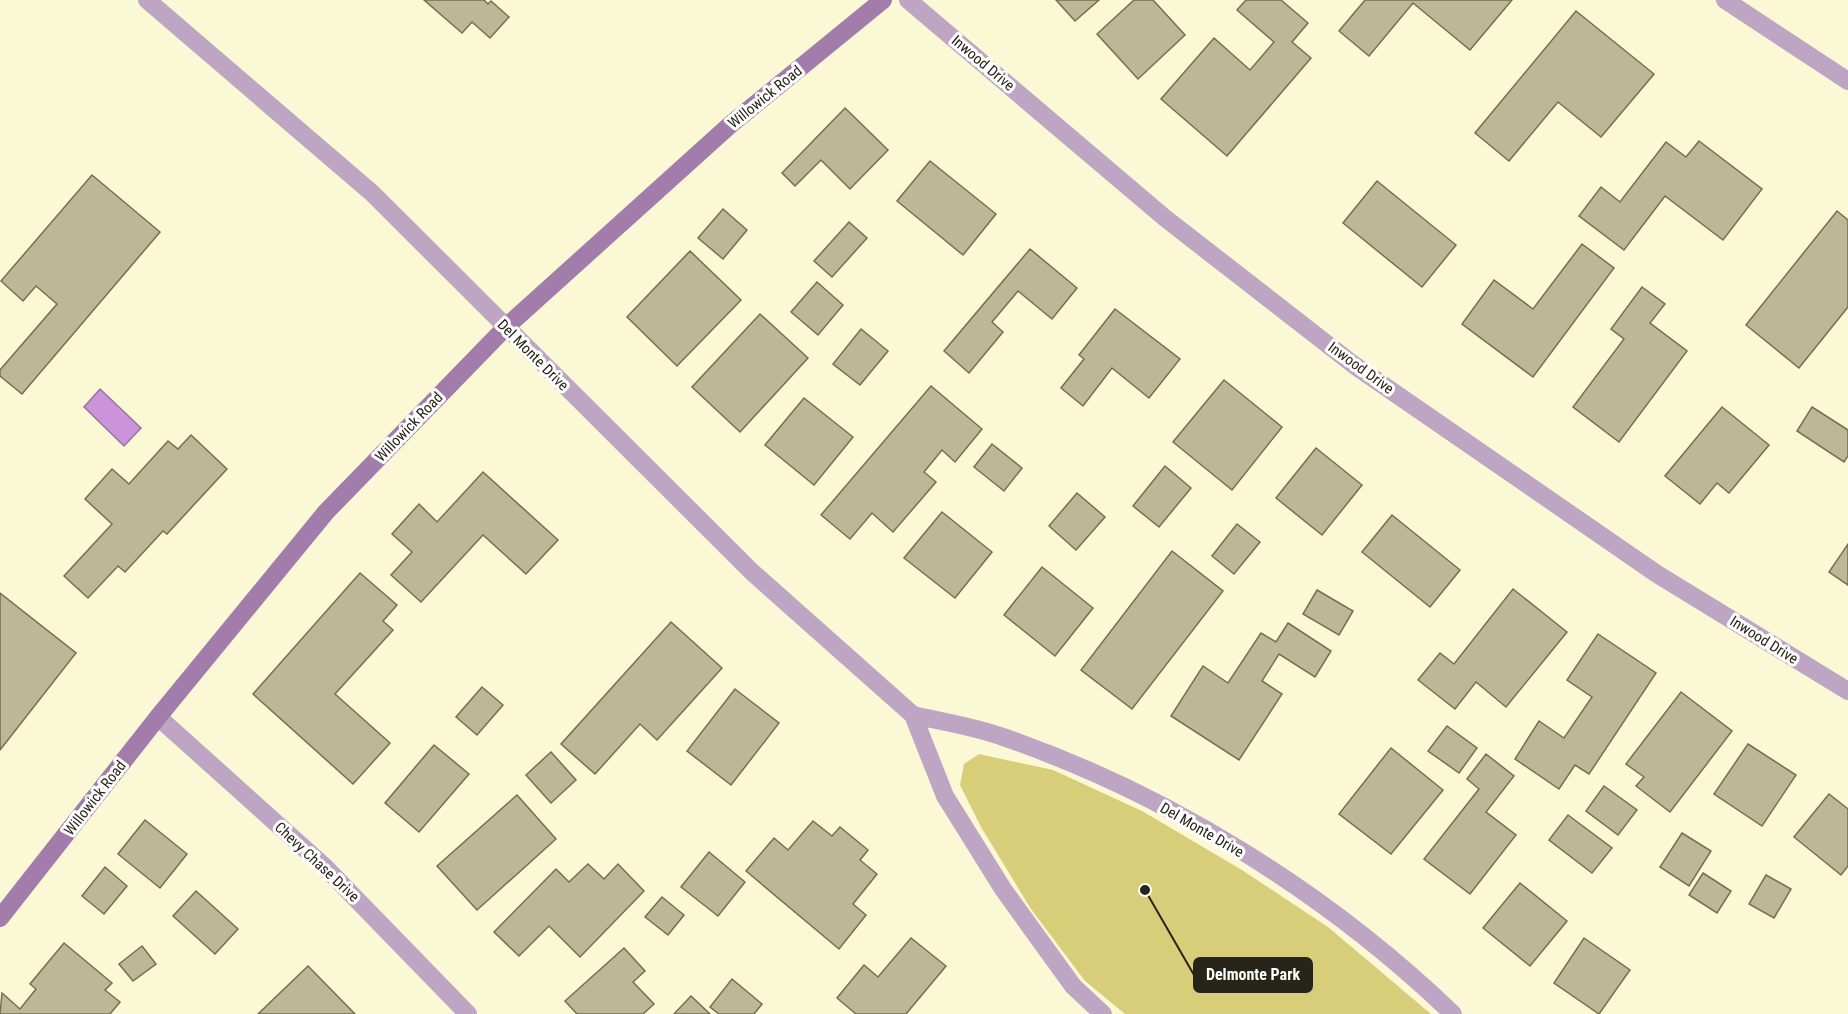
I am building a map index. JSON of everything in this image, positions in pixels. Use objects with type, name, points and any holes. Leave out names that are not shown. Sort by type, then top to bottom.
[{"type":"street","name":"Del Monte Drive","points":[[147,0],[372,193],[752,572],[913,715],[945,796],[1003,889],[1073,986],[1103,1014]]},
{"type":"street","name":"Willowick Road","points":[[0,918],[158,717],[326,513],[506,327],[730,125],[883,0]]},
{"type":"street","name":"Inwood Drive","points":[[908,0],[1165,218],[1354,365],[1657,574],[1848,691]]},
{"type":"street","points":[[1725,0],[1848,81]]},
{"type":"street","name":"Del Monte Drive","points":[[913,715],[1005,737],[1119,783],[1280,874],[1408,971],[1453,1014]]},
{"type":"street","name":"Chevy Chase Drive","points":[[158,717],[325,867],[468,1014]]},
{"type":"shaded area","points":[[100,389],[141,428],[124,446],[84,407]]},
{"type":"shaded area","points":[[979,754],[1053,770],[1142,811],[1242,870],[1328,927],[1431,1014],[1125,1014],[1085,981],[1031,909],[981,827],[960,785],[964,764]]},
{"type":"building","points":[[424,0],[484,0],[488,4],[491,1],[509,17],[490,38],[472,22],[462,33]]},
{"type":"building","points":[[1056,0],[1099,0],[1075,21]]},
{"type":"building","points":[[1134,0],[1153,0],[1185,35],[1138,79],[1097,34]]},
{"type":"building","points":[[1246,0],[1281,0],[1308,23],[1292,42],[1311,58],[1227,156],[1161,99],[1214,38],[1250,70],[1274,42],[1237,10]]},
{"type":"building","points":[[1365,0],[1512,0],[1470,50],[1413,3],[1369,56],[1339,31]]},
{"type":"building","points":[[1576,11],[1654,74],[1601,137],[1558,102],[1509,161],[1475,133]]},
{"type":"building","points":[[845,108],[888,150],[850,189],[821,160],[795,186],[782,173]]},
{"type":"building","points":[[1699,141],[1762,189],[1723,240],[1665,196],[1624,250],[1579,216],[1601,187],[1620,202],[1666,142],[1686,157]]},
{"type":"building","points":[[930,161],[996,214],[963,255],[897,201]]},
{"type":"building","points":[[92,175],[160,232],[22,394],[0,376],[0,370],[57,304],[36,286],[23,301],[1,281]]},
{"type":"building","points":[[1377,181],[1456,245],[1422,287],[1343,223]]},
{"type":"building","points":[[723,209],[747,230],[723,259],[698,238]]},
{"type":"building","points":[[1837,211],[1848,220],[1848,307],[1799,368],[1746,325]]},
{"type":"building","points":[[849,222],[867,238],[832,277],[814,261]]},
{"type":"building","points":[[1582,244],[1614,268],[1533,377],[1462,324],[1494,280],[1533,309]]},
{"type":"building","points":[[1030,249],[1077,288],[1052,319],[1018,291],[992,322],[1003,332],[969,373],[944,351]]},
{"type":"building","points":[[690,251],[741,300],[677,366],[627,317]]},
{"type":"building","points":[[817,282],[843,305],[818,335],[791,312]]},
{"type":"building","points":[[1642,287],[1665,304],[1650,323],[1687,351],[1619,442],[1573,407],[1624,339],[1611,329]]},
{"type":"building","points":[[1115,309],[1180,359],[1149,398],[1112,368],[1083,406],[1061,388],[1084,359],[1079,355]]},
{"type":"building","points":[[760,314],[808,358],[740,432],[692,387]]},
{"type":"building","points":[[861,329],[888,351],[860,385],[833,364]]},
{"type":"building","points":[[1224,380],[1282,427],[1232,490],[1173,442]]},
{"type":"building","points":[[931,386],[982,429],[955,462],[942,450],[924,472],[936,482],[893,532],[872,513],[850,539],[821,515]]},
{"type":"building","points":[[804,398],[853,437],[814,485],[765,445]]},
{"type":"building","points":[[1722,407],[1769,445],[1729,493],[1717,483],[1700,504],[1665,476]]},
{"type":"building","points":[[1812,407],[1848,430],[1848,456],[1844,462],[1797,431]]},
{"type":"building","points":[[191,435],[227,469],[167,534],[163,531],[125,572],[118,566],[88,598],[64,576],[112,524],[85,499],[112,469],[129,484],[168,441],[178,449]]},
{"type":"building","points":[[992,444],[1022,468],[1004,491],[974,467]]},
{"type":"building","points":[[1316,448],[1362,485],[1322,535],[1276,498]]},
{"type":"building","points":[[1165,466],[1191,488],[1159,527],[1133,506]]},
{"type":"building","points":[[483,472],[558,540],[526,574],[483,535],[421,602],[391,575],[412,552],[392,534],[419,504],[437,522]]},
{"type":"building","points":[[1077,493],[1105,517],[1076,550],[1049,526]]},
{"type":"building","points":[[942,512],[992,552],[955,598],[904,558]]},
{"type":"building","points":[[1392,515],[1460,570],[1430,607],[1362,552]]},
{"type":"building","points":[[1237,524],[1260,542],[1234,574],[1212,556]]},
{"type":"building","points":[[1848,544],[1848,585],[1829,572]]},
{"type":"building","points":[[1172,551],[1223,591],[1132,709],[1081,670]]},
{"type":"building","points":[[1042,567],[1093,608],[1055,656],[1004,615]]},
{"type":"building","points":[[360,573],[397,605],[383,621],[393,630],[335,694],[390,743],[353,784],[253,694]]},
{"type":"building","points":[[1513,589],[1567,632],[1506,707],[1476,682],[1455,709],[1418,680],[1440,653],[1454,664]]},
{"type":"building","points":[[1317,590],[1353,611],[1339,635],[1303,614]]},
{"type":"building","points":[[0,593],[76,653],[0,750]]},
{"type":"building","points":[[671,622],[722,668],[657,740],[640,724],[595,774],[561,744]]},
{"type":"building","points":[[1288,623],[1331,651],[1315,677],[1279,654],[1262,681],[1282,694],[1239,760],[1171,716],[1203,666],[1228,683],[1261,633],[1276,642]]},
{"type":"building","points":[[1598,634],[1656,673],[1589,774],[1575,765],[1559,789],[1515,759],[1539,721],[1564,738],[1592,697],[1567,680]]},
{"type":"building","points":[[482,687],[503,705],[477,735],[456,717]]},
{"type":"building","points":[[735,689],[779,723],[731,785],[687,751]]},
{"type":"building","points":[[1681,692],[1732,731],[1670,812],[1636,786],[1644,777],[1626,764]]},
{"type":"building","points":[[1447,726],[1477,748],[1459,773],[1428,751]]},
{"type":"building","points":[[1748,744],[1796,775],[1762,826],[1714,794]]},
{"type":"building","points":[[434,745],[469,774],[419,832],[385,803]]},
{"type":"building","points":[[1391,748],[1443,790],[1391,854],[1339,814]]},
{"type":"building","points":[[551,752],[576,780],[551,803],[526,775]]},
{"type":"building","points":[[1486,754],[1514,776],[1486,812],[1516,835],[1470,894],[1424,859],[1479,789],[1467,779]]},
{"type":"building","points":[[1604,786],[1637,810],[1618,835],[1586,811]]},
{"type":"building","points":[[1829,794],[1848,809],[1848,866],[1841,875],[1794,837]]},
{"type":"building","points":[[517,795],[556,839],[477,910],[437,866]]},
{"type":"building","points":[[1568,815],[1612,848],[1592,873],[1549,840]]},
{"type":"building","points":[[145,820],[187,854],[160,888],[118,854]]},
{"type":"building","points":[[813,821],[832,836],[840,827],[868,850],[860,860],[877,874],[853,904],[866,915],[839,949],[746,871],[774,838],[788,850]]},
{"type":"building","points":[[1682,833],[1711,851],[1689,886],[1660,867]]},
{"type":"building","points":[[709,852],[745,882],[718,916],[681,887]]},
{"type":"building","points":[[588,864],[604,879],[618,864],[644,891],[580,957],[549,926],[519,956],[494,932],[556,869],[569,882]]},
{"type":"building","points":[[105,867],[127,886],[104,914],[82,896]]},
{"type":"building","points":[[1703,873],[1731,891],[1717,913],[1689,895]]},
{"type":"building","points":[[1766,875],[1791,889],[1774,918],[1749,904]]},
{"type":"building","points":[[1520,883],[1567,921],[1530,966],[1483,928]]},
{"type":"building","points":[[196,891],[238,929],[215,954],[173,916]]},
{"type":"building","points":[[662,897],[684,915],[668,935],[645,917]]},
{"type":"building","points":[[911,938],[946,966],[906,1014],[856,1014],[837,998],[864,965],[878,977]]},
{"type":"building","points":[[1584,938],[1630,970],[1599,1014],[1554,983]]},
{"type":"building","points":[[64,943],[112,983],[105,990],[120,1002],[110,1014],[0,1014],[2,993],[20,1009],[36,989],[30,984]]},
{"type":"building","points":[[142,946],[156,964],[133,981],[119,964]]},
{"type":"building","points":[[624,948],[645,971],[633,982],[654,1004],[643,1014],[577,1014],[565,1001]]},
{"type":"building","points":[[308,966],[355,1014],[258,1014]]},
{"type":"building","points":[[732,979],[762,1004],[754,1014],[719,1014],[710,1007]]},
{"type":"building","points":[[691,996],[710,1014],[674,1014]]},
{"type":"place","name":"Delmonte Park","points":[[1145,890]]}]
